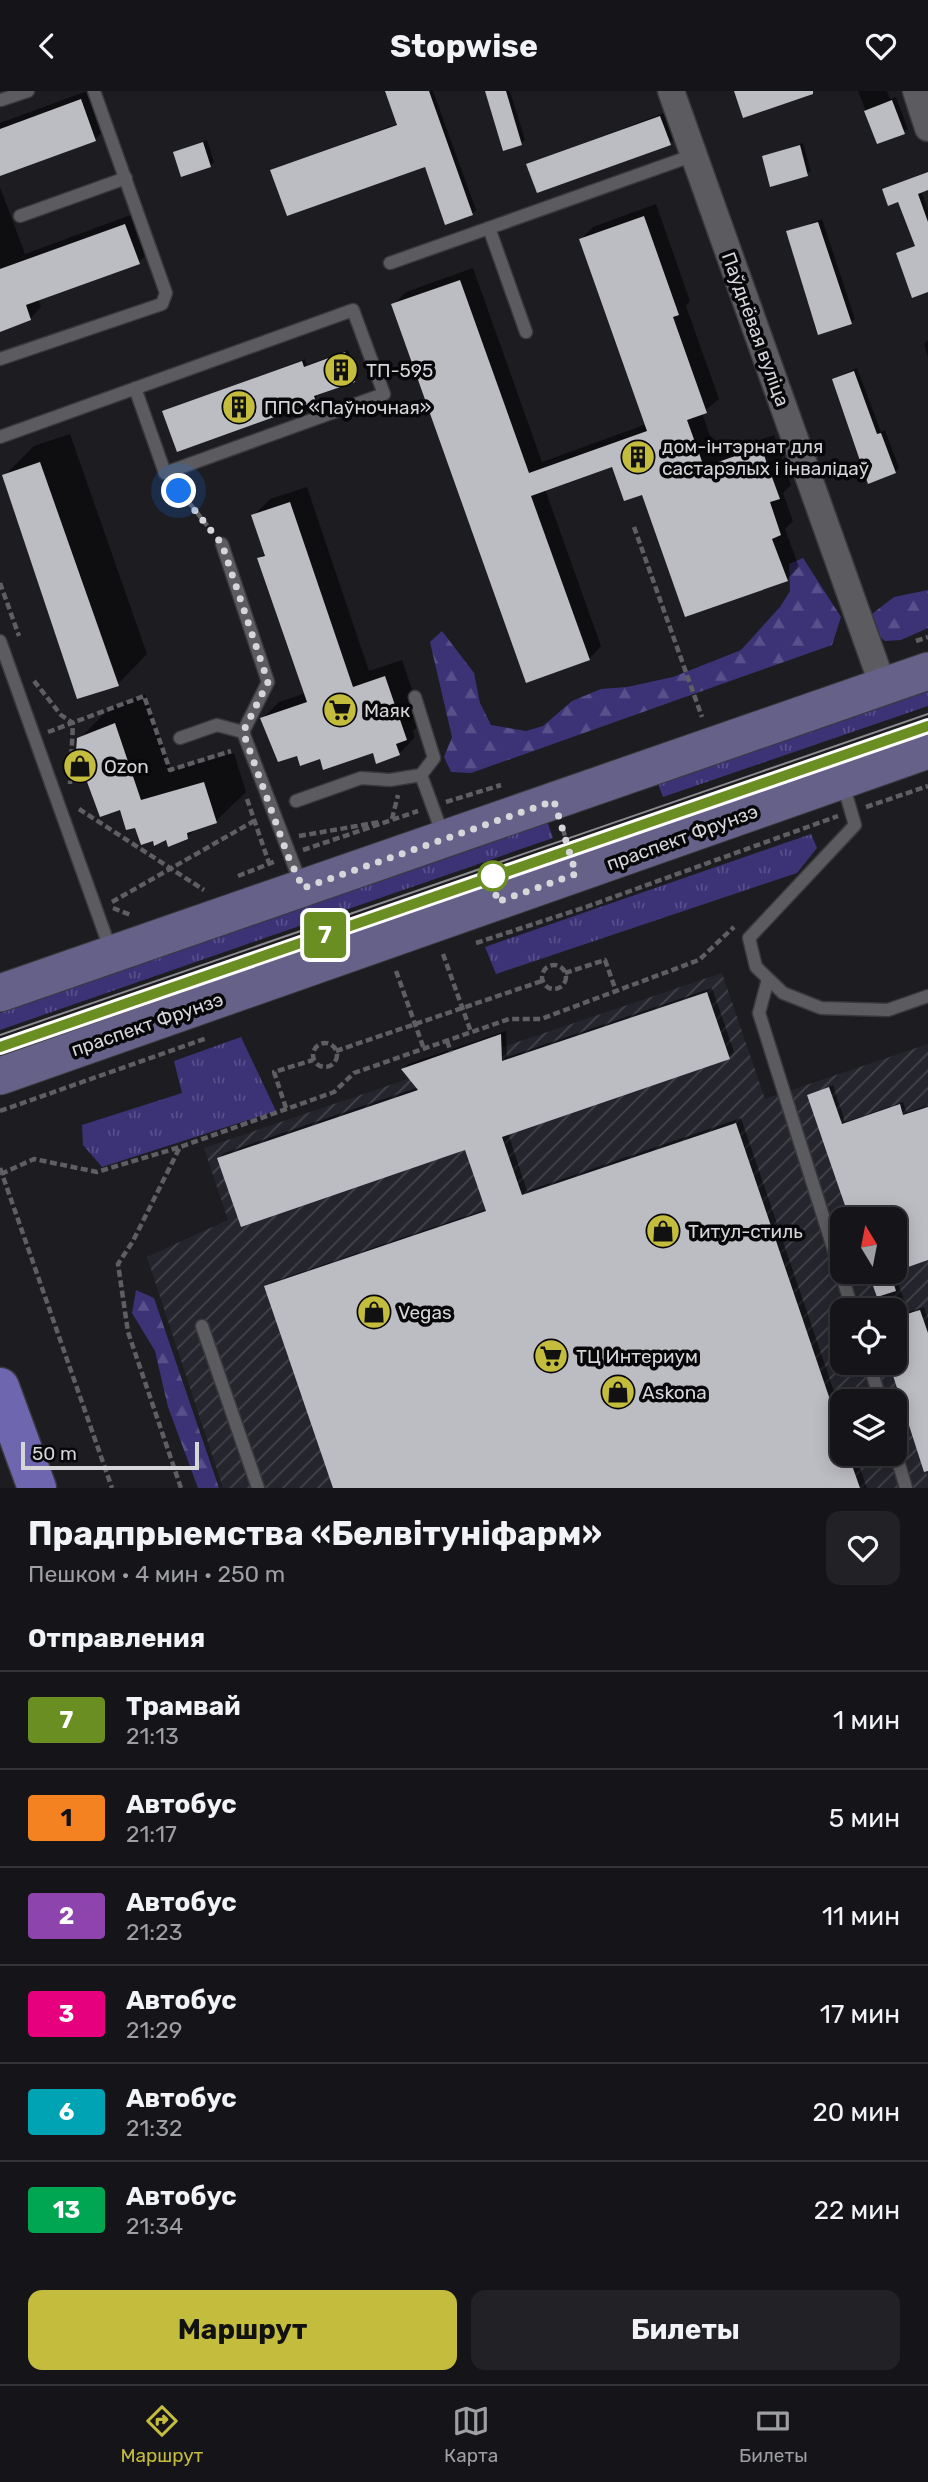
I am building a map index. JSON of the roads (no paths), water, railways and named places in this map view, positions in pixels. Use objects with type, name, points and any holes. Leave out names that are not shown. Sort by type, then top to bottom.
[{"type":"main road","points":[[0,993],[928,671]]},
{"type":"main road","name":"праспект Фрунзэ","points":[[0,1076],[581,891],[847,796],[928,750]]},
{"type":"main road","points":[[0,1387],[37,1488]]},
{"type":"street","name":"Паўднёвая вуліца","points":[[671,91],[883,686]]},
{"type":"street","points":[[916,91],[928,128]]},
{"type":"lane","points":[[1,100],[28,91]]},
{"type":"lane","points":[[0,359],[162,304],[166,293],[94,91]]},
{"type":"lane","points":[[390,263],[694,155]]},
{"type":"lane","points":[[20,216],[126,179]]},
{"type":"lane","points":[[489,228],[526,333]]},
{"type":"lane","points":[[0,437],[135,388],[353,310],[384,394],[165,473],[135,388]]},
{"type":"lane","points":[[222,544],[268,682],[243,732],[288,856],[303,888]]},
{"type":"lane","points":[[0,641],[112,954]]},
{"type":"lane","points":[[296,801],[361,778],[390,780],[421,775],[434,758],[415,697]]},
{"type":"lane","points":[[180,738],[217,725],[243,732]]},
{"type":"lane","points":[[421,775],[444,839]]},
{"type":"lane","points":[[847,796],[855,825],[749,938],[756,968],[783,993],[821,1007],[888,1010],[928,996]]},
{"type":"lane","points":[[768,979],[759,1013],[765,1039],[849,1298]]},
{"type":"lane","points":[[202,1325],[258,1488]]},
{"type":"lane","points":[[900,1466],[906,1488]]},
{"type":"tram line","points":[[0,1035],[928,714]]},
{"type":"tram line","points":[[0,1046],[928,726]]},
{"type":"tram line","name":"7","points":[[0,1047],[928,726]]},
{"type":"place","name":"ТП-595","points":[[341,370]]},
{"type":"place","name":"ППС «Паўночная»","points":[[239,407]]},
{"type":"place","name":"дом-інтэрнат для састарэлых і інвалідаў","points":[[638,457]]},
{"type":"place","name":"Маяк","points":[[340,710]]},
{"type":"place","name":"Ozon","points":[[80,766]]},
{"type":"place","name":"Титул-cтиль","points":[[663,1231]]},
{"type":"place","name":"Vegas","points":[[374,1312]]},
{"type":"place","name":"ТЦ Интериум","points":[[551,1356]]},
{"type":"place","name":"Askona","points":[[618,1392]]}]
